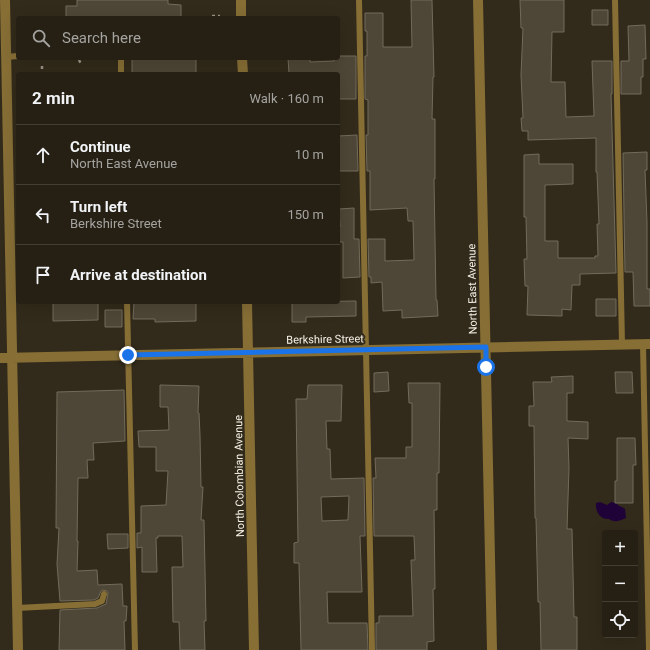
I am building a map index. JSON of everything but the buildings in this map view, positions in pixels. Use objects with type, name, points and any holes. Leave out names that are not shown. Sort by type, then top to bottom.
[{"type":"street","points":[[5,0],[18,650]]},
{"type":"street","points":[[241,0],[241,16]]},
{"type":"street","name":"North East Avenue","points":[[478,0],[492,650]]},
{"type":"street","points":[[242,60],[242,72]]},
{"type":"street","name":"North Colombian Avenue","points":[[247,304],[254,650]]},
{"type":"street","name":"Berkshire Street","points":[[0,358],[647,344]]},
{"type":"lane","points":[[359,0],[372,650]]},
{"type":"lane","points":[[615,0],[622,344]]},
{"type":"lane","points":[[6,57],[16,56]]},
{"type":"lane","points":[[121,60],[122,72]]},
{"type":"lane","points":[[127,304],[135,650]]},
{"type":"lane","points":[[647,344],[649,650]]},
{"type":"lane","points":[[17,608],[95,604],[102,601],[104,594]]},
{"type":"path","points":[[212,16],[220,16]]},
{"type":"path","points":[[79,60],[81,64]]},
{"type":"path","points":[[42,66],[42,72]]},
{"type":"shaded area","points":[[600,502],[607,505],[611,502],[616,503],[625,509],[626,518],[615,521],[603,518],[596,509],[596,503]]},
{"type":"route","points":[[128,355],[486,347],[486,367]]}]
